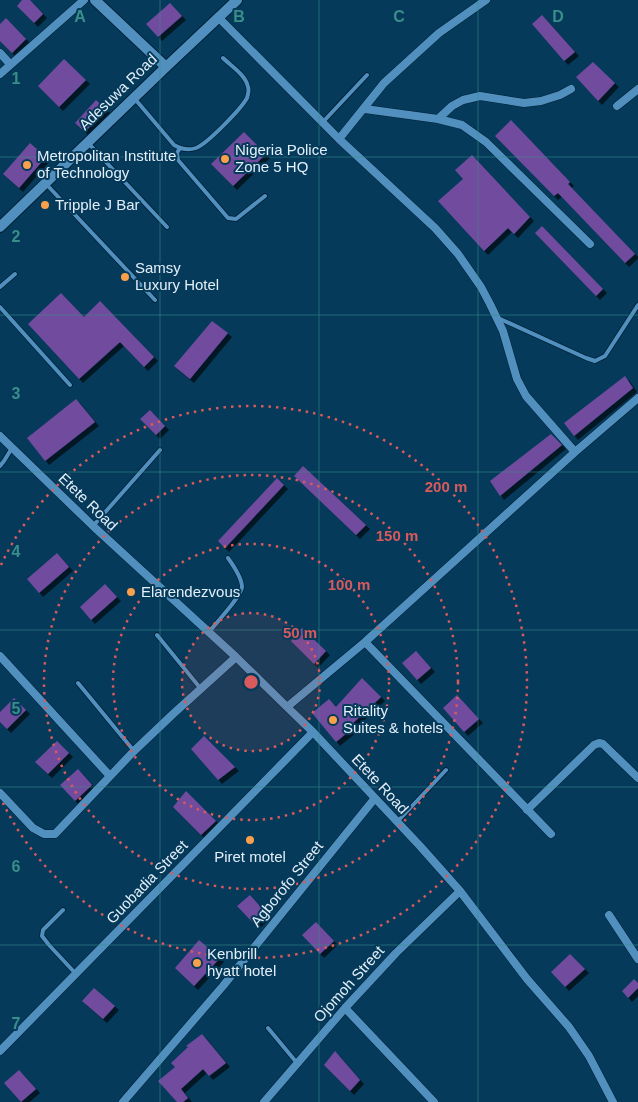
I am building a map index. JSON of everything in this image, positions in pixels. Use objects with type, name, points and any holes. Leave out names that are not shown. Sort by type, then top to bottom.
[{"type":"street","points":[[0,74],[84,0]]},
{"type":"street","points":[[95,0],[166,66]]},
{"type":"street","name":"Adesuwa Road","points":[[0,227],[237,0]]},
{"type":"street","points":[[339,139],[384,84],[439,33],[486,0]]},
{"type":"street","points":[[219,18],[322,123],[435,228],[458,254],[481,288],[496,317],[503,332],[517,379],[526,396],[575,452]]},
{"type":"street","points":[[0,53],[10,64]]},
{"type":"street","points":[[438,119],[452,106],[463,100],[480,96],[524,103],[541,101],[571,89]]},
{"type":"street","points":[[617,106],[638,89]]},
{"type":"street","points":[[365,109],[438,119],[462,125],[486,142],[590,244]]},
{"type":"street","points":[[287,706],[365,642],[575,452],[638,398]]},
{"type":"street","name":"Etete Road","points":[[0,437],[287,706],[397,822],[460,891],[527,979],[569,1027],[589,1056],[613,1102]]},
{"type":"street","points":[[365,642],[551,834]]},
{"type":"street","points":[[0,656],[110,776]]},
{"type":"street","points":[[0,793],[33,828],[44,834],[55,834],[134,751],[236,657]]},
{"type":"street","name":"Guobadia Street","points":[[0,1051],[313,732]]},
{"type":"street","points":[[527,810],[594,745],[599,743],[603,744],[638,778]]},
{"type":"street","name":"Agborofo Street","points":[[123,1102],[223,986],[374,798]]},
{"type":"street","name":"Ojomoh Street","points":[[264,1102],[345,1008],[396,953],[460,891]]},
{"type":"street","points":[[608,915],[638,959]]},
{"type":"street","points":[[345,1008],[434,1102]]},
{"type":"lane","points":[[134,98],[174,145],[187,150],[198,148],[239,109],[247,98],[249,89],[245,79],[223,58]]},
{"type":"lane","points":[[322,123],[367,75]]},
{"type":"lane","points":[[88,142],[167,227]]},
{"type":"lane","points":[[180,148],[177,153],[178,160],[228,218],[236,219],[265,196]]},
{"type":"lane","points":[[45,183],[155,300]]},
{"type":"lane","points":[[0,287],[15,274]]},
{"type":"lane","points":[[496,317],[595,361],[605,356],[638,305]]},
{"type":"lane","points":[[0,307],[70,385]]},
{"type":"lane","points":[[0,466],[12,448]]},
{"type":"lane","points":[[93,526],[160,450]]},
{"type":"lane","points":[[209,632],[237,599],[242,587],[241,580],[228,558]]},
{"type":"lane","points":[[157,635],[201,689]]},
{"type":"lane","points":[[78,683],[134,751]]},
{"type":"lane","points":[[397,822],[446,770]]},
{"type":"lane","points":[[63,910],[43,930],[42,936],[76,974]]},
{"type":"lane","points":[[268,1028],[297,1063]]},
{"type":"building","points":[[22,0],[30,0],[43,14],[34,23],[17,6]]},
{"type":"building","points":[[170,3],[182,16],[158,37],[146,24]]},
{"type":"building","points":[[542,15],[575,52],[564,61],[532,24]]},
{"type":"building","points":[[6,18],[26,39],[12,53],[0,41],[0,24]]},
{"type":"building","points":[[64,59],[86,80],[59,107],[38,86]]},
{"type":"building","points":[[593,62],[615,83],[598,101],[576,77]]},
{"type":"building","points":[[96,100],[106,109],[85,132],[75,123]]},
{"type":"building","points":[[511,120],[570,182],[568,184],[635,254],[625,263],[558,193],[554,196],[495,136]]},
{"type":"building","points":[[244,132],[266,154],[233,186],[211,164]]},
{"type":"building","points":[[30,143],[46,157],[19,188],[3,174]]},
{"type":"building","points":[[472,155],[530,217],[514,234],[508,228],[484,251],[438,201],[463,179],[455,170]]},
{"type":"building","points":[[542,226],[603,289],[596,296],[535,233]]},
{"type":"building","points":[[61,293],[84,317],[100,301],[154,357],[144,367],[120,342],[79,379],[28,324]]},
{"type":"building","points":[[212,321],[228,333],[190,379],[174,366]]},
{"type":"building","points":[[625,376],[633,388],[574,436],[564,423]]},
{"type":"building","points":[[76,399],[95,422],[45,461],[27,438]]},
{"type":"building","points":[[150,410],[165,426],[156,435],[140,419]]},
{"type":"building","points":[[551,434],[562,445],[500,496],[490,481]]},
{"type":"building","points":[[303,466],[366,525],[356,535],[294,476]]},
{"type":"building","points":[[277,478],[284,485],[225,548],[218,541]]},
{"type":"building","points":[[57,553],[69,567],[39,593],[27,579]]},
{"type":"building","points":[[105,584],[117,597],[91,620],[80,607]]},
{"type":"building","points":[[302,628],[326,651],[314,664],[291,641]]},
{"type":"building","points":[[416,651],[431,668],[417,680],[402,663]]},
{"type":"building","points":[[362,678],[381,697],[351,725],[353,728],[336,742],[312,713],[329,699],[336,707]]},
{"type":"building","points":[[457,695],[479,719],[464,732],[443,708]]},
{"type":"building","points":[[14,698],[26,710],[7,729],[0,722],[0,712]]},
{"type":"building","points":[[204,736],[235,767],[218,780],[191,749]]},
{"type":"building","points":[[57,741],[69,753],[48,774],[35,762]]},
{"type":"building","points":[[78,769],[92,785],[75,801],[60,785]]},
{"type":"building","points":[[186,791],[216,821],[201,835],[173,807]]},
{"type":"building","points":[[250,895],[267,914],[255,925],[237,906]]},
{"type":"building","points":[[316,922],[334,941],[320,954],[302,935]]},
{"type":"building","name":"Kenbrill hyatt hotel","points":[[199,940],[220,958],[194,986],[175,968]]},
{"type":"building","points":[[570,954],[585,969],[565,987],[551,972]]},
{"type":"building","points":[[634,979],[638,983],[638,988],[628,998],[622,991]]},
{"type":"building","points":[[94,988],[115,1006],[103,1019],[82,1001]]},
{"type":"building","points":[[202,1034],[226,1063],[209,1076],[203,1069],[181,1089],[188,1098],[183,1102],[177,1102],[158,1081],[175,1067],[171,1063],[188,1047],[186,1046]]},
{"type":"building","points":[[335,1051],[360,1080],[350,1091],[324,1065]]},
{"type":"building","points":[[19,1070],[36,1089],[21,1102],[4,1083]]},
{"type":"place","name":"Nigeria Police Zone 5 HQ","points":[[225,159]]},
{"type":"place","name":"Metropolitan Institute of Technology","points":[[27,165]]},
{"type":"place","name":"Tripple J Bar","points":[[45,205]]},
{"type":"place","name":"Samsy Luxury Hotel","points":[[125,277]]},
{"type":"place","name":"Elarendezvous","points":[[131,592]]},
{"type":"place","name":"Ritality Suites & hotels","points":[[333,720]]},
{"type":"place","name":"Piret motel","points":[[250,840]]},
{"type":"place","name":"Kenbrill hyatt hotel","points":[[197,963]]}]
